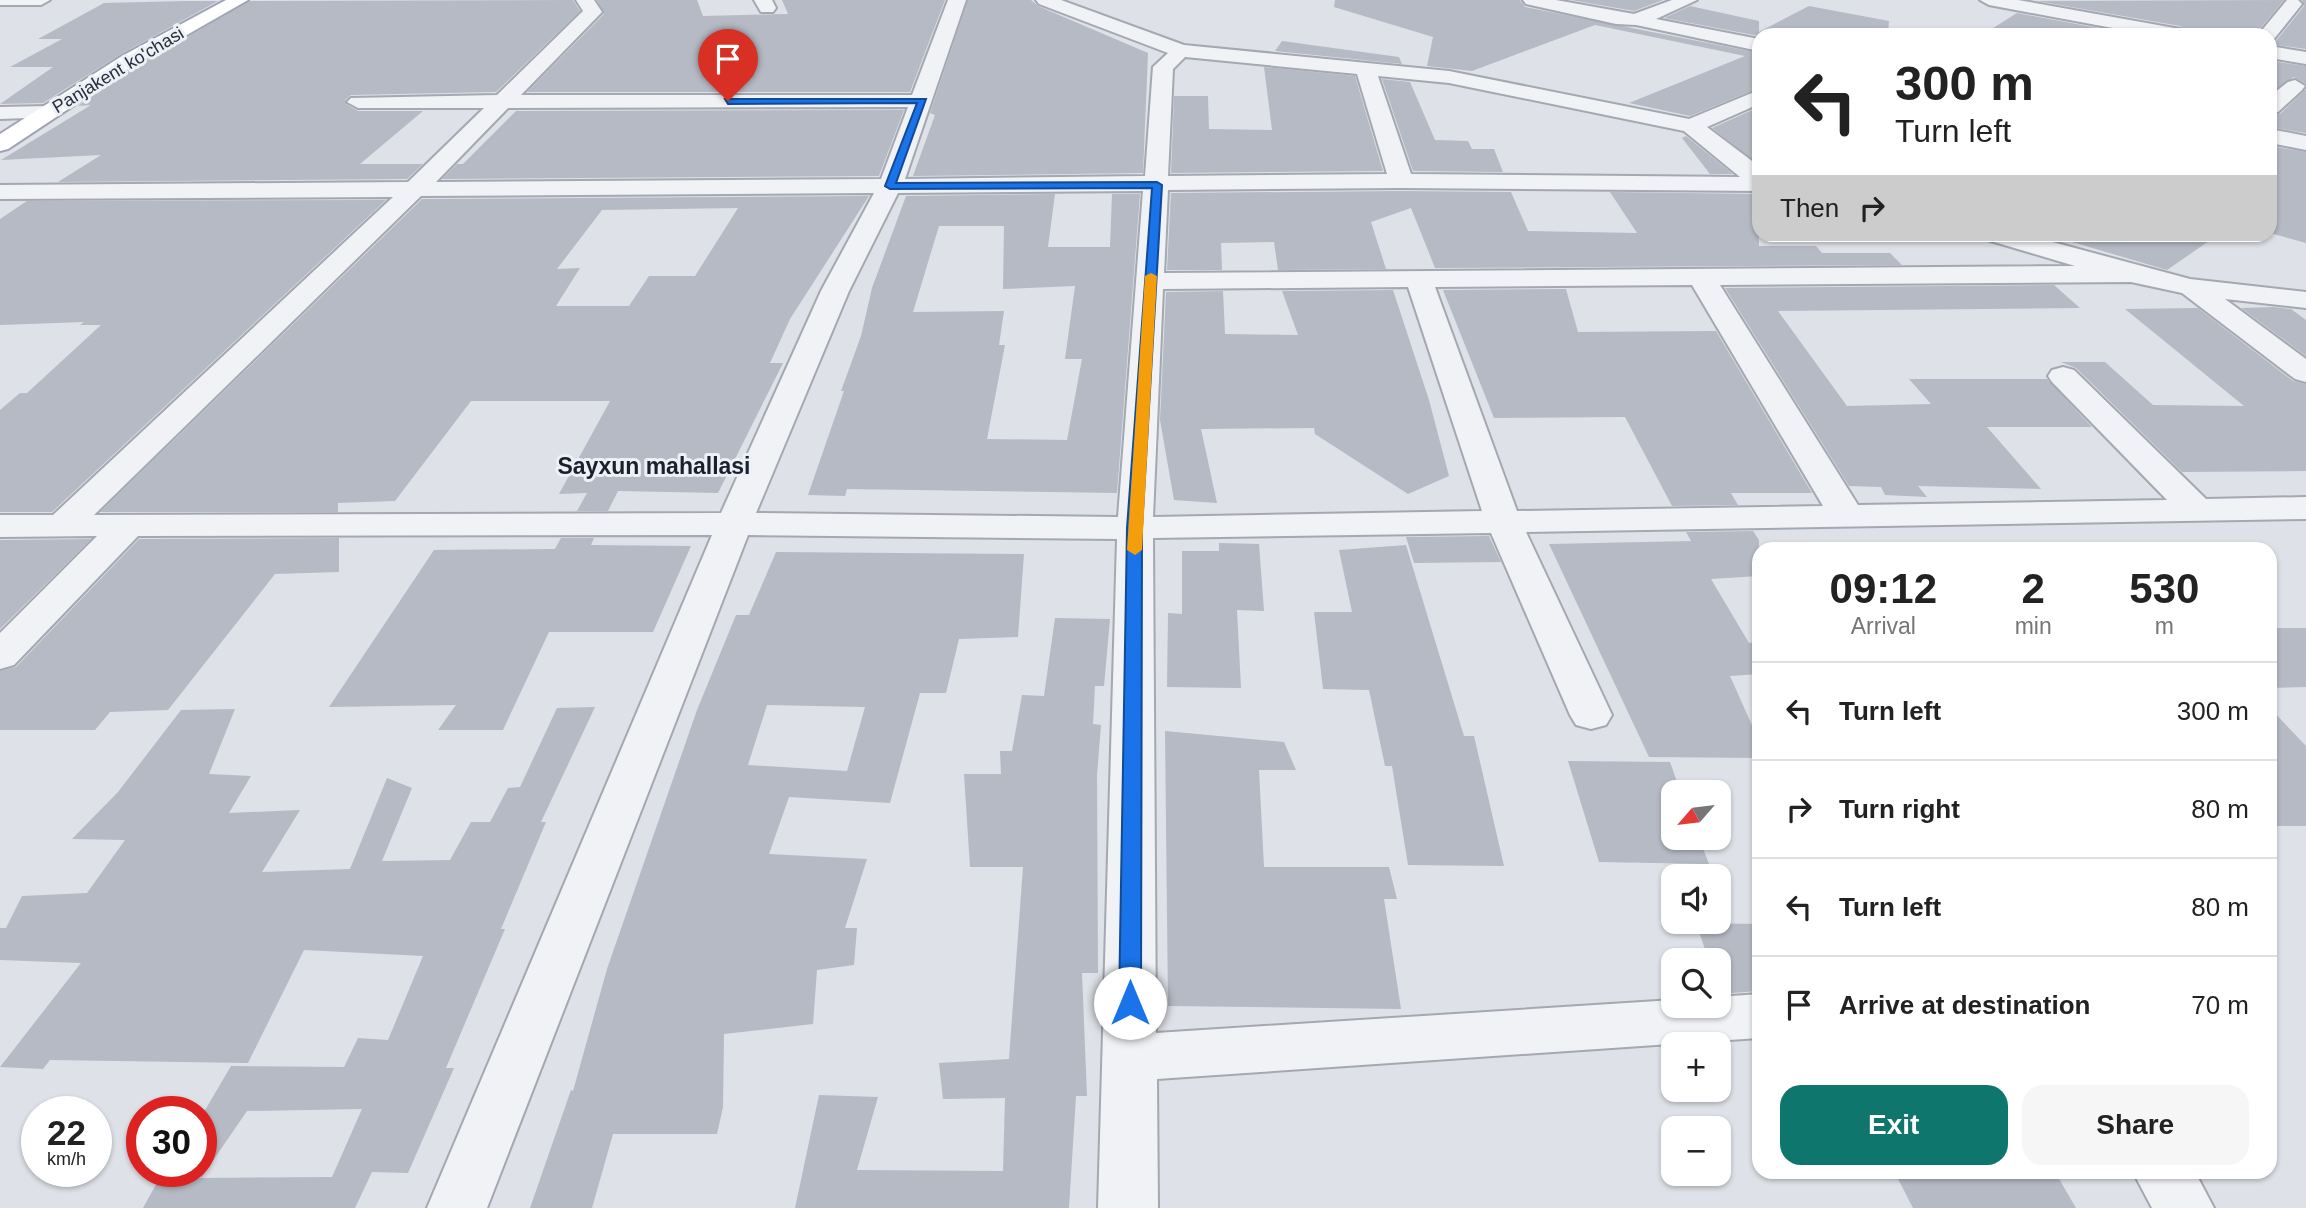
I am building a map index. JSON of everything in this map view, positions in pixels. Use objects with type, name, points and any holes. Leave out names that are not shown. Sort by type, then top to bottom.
[{"type":"main road","name":"Panjakent ko'chasi","points":[[0,144],[128,60],[239,0]]},
{"type":"street","points":[[0,0],[41,0]]},
{"type":"street","points":[[62,526],[505,101],[593,12],[585,0]]},
{"type":"street","points":[[457,1208],[735,524],[835,290],[890,186],[957,0]]},
{"type":"street","points":[[1045,0],[1181,51],[1449,77],[1690,126],[1744,166],[1752,176]]},
{"type":"street","points":[[1532,0],[1616,19],[1636,20],[1752,44]]},
{"type":"street","points":[[1636,20],[1688,0]]},
{"type":"street","points":[[1989,0],[2142,28]]},
{"type":"street","points":[[2268,0],[2300,5]]},
{"type":"street","points":[[2275,28],[2300,5]]},
{"type":"street","points":[[1128,1208],[1135,528],[1163,67],[1181,51]]},
{"type":"street","points":[[2277,52],[2306,58]]},
{"type":"street","points":[[1366,68],[1401,181]]},
{"type":"street","points":[[2277,101],[2295,86]]},
{"type":"street","points":[[1690,126],[1752,99]]},
{"type":"street","points":[[358,102],[922,101]]},
{"type":"street","points":[[0,113],[48,112]]},
{"type":"street","points":[[2277,137],[2306,143]]},
{"type":"street","points":[[0,192],[1401,181],[1752,183]]},
{"type":"street","points":[[2058,242],[2131,274],[2190,287],[2306,300]]},
{"type":"street","points":[[1151,281],[2131,274]]},
{"type":"street","points":[[1418,277],[1503,520],[1591,715]]},
{"type":"street","points":[[1701,277],[1847,516]]},
{"type":"street","points":[[2190,287],[2306,373]]},
{"type":"street","points":[[2063,376],[2198,510]]},
{"type":"street","points":[[0,526],[735,524],[1135,528],[2306,508]]},
{"type":"street","points":[[1763,517],[1779,542]]},
{"type":"street","points":[[0,656],[129,525]]},
{"type":"street","points":[[1129,1058],[1752,1016]]},
{"type":"street","points":[[2166,1179],[2184,1208]]},
{"type":"building","points":[[573,0],[580,11],[496,92],[351,95],[345,100],[346,104],[358,111],[423,111],[360,164],[423,164],[407,179],[58,182],[101,155],[1,160],[91,105],[78,106],[137,66],[250,1]]},
{"type":"building","points":[[597,0],[697,0],[703,16],[788,14],[782,0],[945,0],[910,92],[527,92],[604,14]]},
{"type":"building","points":[[968,0],[1031,0],[1038,6],[1148,53],[1143,173],[913,176],[935,115],[930,113]]},
{"type":"building","points":[[1335,0],[1520,0],[1525,7],[1752,52],[1752,91],[1690,116],[1629,103],[1745,56],[1595,25],[1472,71],[1427,66],[1433,37],[1334,7]]},
{"type":"building","points":[[1571,0],[1663,0],[1634,11]]},
{"type":"building","points":[[2284,0],[2261,28],[2182,28],[2037,1]]},
{"type":"building","points":[[2302,0],[2306,0],[2306,49],[2277,45],[2277,40],[2304,6]]},
{"type":"building","points":[[218,1],[121,54],[43,103],[0,104],[53,67],[10,67],[62,39],[38,39],[104,3]]},
{"type":"building","points":[[1690,6],[1759,21],[1759,28],[1752,28],[1752,35],[1664,18]]},
{"type":"building","points":[[1809,6],[1889,21],[1888,28],[1767,28]]},
{"type":"building","points":[[2017,13],[2098,28],[1993,28]]},
{"type":"building","points":[[1282,41],[1399,57],[1402,64],[1275,51]]},
{"type":"building","points":[[2277,62],[2306,66],[2306,84],[2294,77],[2277,88]]},
{"type":"building","points":[[1264,67],[1355,76],[1383,171],[1171,173],[1174,96],[1208,96],[1209,129],[1272,130]]},
{"type":"building","points":[[1382,79],[1410,82],[1435,140],[1468,141],[1472,149],[1494,149],[1503,172],[1413,171]]},
{"type":"building","points":[[2306,89],[2306,133],[2277,128],[2277,114]]},
{"type":"building","points":[[904,110],[879,176],[442,179],[457,164],[463,164],[516,111]]},
{"type":"building","points":[[1752,110],[1752,159],[1712,128]]},
{"type":"building","points":[[1686,136],[1733,174],[1710,174],[1682,138]]},
{"type":"building","points":[[2277,147],[2306,152],[2306,243],[2277,235]]},
{"type":"building","points":[[1511,192],[1528,231],[1637,233],[1610,192],[1752,194],[1752,242],[1759,242],[1759,246],[1816,246],[1822,253],[1890,253],[1902,265],[1435,268],[1411,208],[1371,222],[1386,269],[1278,270],[1274,242],[1221,243],[1222,270],[1167,270],[1171,193]]},
{"type":"building","points":[[1055,194],[1048,247],[1110,247],[1112,194],[1140,194],[1117,493],[847,489],[845,496],[808,495],[844,391],[841,391],[861,336],[872,288],[906,196]],"holes":[[[939,226],[1004,226],[1003,289],[1075,286],[1065,359],[1082,359],[1067,440],[987,439],[1005,345],[999,345],[1004,311],[913,312]]]},
{"type":"building","points":[[869,196],[790,319],[770,363],[783,363],[718,493],[618,491],[608,511],[577,511],[587,493],[559,494],[610,401],[471,401],[395,501],[338,503],[338,512],[100,512],[422,199]],"holes":[[[738,208],[695,276],[649,276],[629,306],[556,306],[580,268],[557,269],[602,210]]]},
{"type":"building","points":[[386,200],[52,512],[0,512],[0,410],[20,393],[27,393],[101,325],[80,325],[84,322],[0,325],[0,219],[27,201]]},
{"type":"building","points":[[2072,242],[2207,242],[2167,270]]},
{"type":"building","points":[[2054,285],[2080,308],[1778,311],[1847,406],[1931,404],[1909,379],[2047,379],[2092,427],[1987,427],[2041,489],[1918,486],[1927,497],[1885,495],[1881,487],[1849,486],[1725,288]]},
{"type":"building","points":[[1566,289],[1578,332],[1716,331],[1812,493],[1731,493],[1738,505],[1672,506],[1625,417],[1494,418],[1443,290]]},
{"type":"building","points":[[1393,290],[1429,400],[1449,476],[1408,494],[1315,434],[1314,428],[1201,429],[1217,503],[1174,500],[1160,420],[1166,292],[1223,291],[1225,334],[1298,335],[1282,291]]},
{"type":"building","points":[[2198,308],[2293,381],[2306,384],[2306,471],[2182,472],[2076,368],[2061,362],[2105,362],[2153,405],[2244,406],[2125,309]]},
{"type":"building","points":[[2241,308],[2291,309],[2306,320],[2306,356]]},
{"type":"building","points":[[1753,531],[1759,540],[1752,542],[1752,576],[1711,579],[1749,643],[1752,643],[1752,674],[1730,676],[1752,725],[1752,758],[1649,757],[1549,544],[1691,541],[1686,532]]},
{"type":"building","points":[[1489,536],[1501,562],[1414,563],[1406,537]]},
{"type":"building","points":[[339,538],[339,572],[275,574],[168,710],[110,712],[95,730],[0,730],[0,671],[16,667],[139,539]]},
{"type":"building","points":[[561,538],[594,538],[591,545],[691,546],[653,632],[549,632],[503,730],[438,730],[456,705],[329,707],[434,550],[555,549]]},
{"type":"building","points":[[91,539],[0,629],[0,540]]},
{"type":"building","points":[[1219,543],[1259,544],[1264,611],[1237,610],[1241,688],[1167,687],[1168,613],[1182,614],[1182,551],[1219,551]]},
{"type":"building","points":[[1406,545],[1464,736],[1474,736],[1504,866],[1408,865],[1392,766],[1385,766],[1369,690],[1323,689],[1314,612],[1352,612],[1339,550]]},
{"type":"building","points":[[776,552],[1024,554],[1018,637],[959,639],[946,693],[920,693],[890,803],[789,797],[769,854],[867,859],[845,928],[857,928],[854,965],[817,970],[813,1024],[724,1034],[723,1107],[717,1134],[613,1134],[592,1208],[530,1208],[571,1090],[573,1091],[607,969],[697,710],[736,615],[749,615]],"holes":[[[767,705],[865,707],[847,771],[748,765]]]},
{"type":"building","points":[[1055,618],[1110,619],[1104,686],[1095,686],[1093,724],[1101,725],[1097,775],[1098,973],[1082,973],[1087,1096],[1076,1096],[1069,1208],[795,1208],[819,1095],[878,1097],[857,1170],[1003,1171],[1005,1098],[943,1099],[939,1063],[1009,1059],[1023,867],[970,867],[964,774],[1001,774],[1000,751],[1012,751],[1022,695],[1044,696]]},
{"type":"building","points":[[2277,628],[2306,628],[2306,687],[2277,688]]},
{"type":"building","points":[[595,707],[541,822],[546,822],[501,929],[505,929],[446,1068],[454,1068],[408,1173],[372,1172],[355,1208],[143,1208],[155,1187],[217,1187],[217,1178],[332,1177],[362,1109],[247,1111],[217,1155],[217,1096],[213,1096],[231,1066],[344,1067],[358,1038],[388,1040],[423,956],[304,950],[248,1063],[50,1060],[43,1069],[0,1067],[81,963],[0,960],[0,928],[6,928],[22,896],[87,893],[125,840],[72,839],[118,792],[181,710],[235,709],[209,774],[251,776],[229,813],[300,810],[262,872],[350,869],[387,778],[412,788],[382,861],[450,860],[471,822],[490,822],[508,788],[520,787],[557,708]]},
{"type":"building","points":[[2277,715],[2306,746],[2306,826],[2277,826]]},
{"type":"building","points":[[1165,731],[1284,742],[1296,770],[1259,770],[1264,867],[1389,867],[1397,899],[1384,899],[1401,1009],[1168,1006]]},
{"type":"building","points":[[1568,761],[1670,762],[1676,780],[1661,780],[1661,850],[1704,850],[1709,864],[1599,862]]},
{"type":"building","points":[[1731,924],[1752,924],[1752,992],[1731,993],[1731,948],[1705,948],[1700,934],[1731,934]]},
{"type":"building","points":[[1898,1179],[2059,1179],[2076,1208],[1913,1208]]},
{"type":"slow traffic","points":[[1135,550],[1151,276]]},
{"type":"district","name":"Sayxun mahallasi","points":[[654,466]]},
{"type":"route","points":[[728,101],[922,101],[890,186],[1157,185],[1135,528],[1130,1003]]}]
